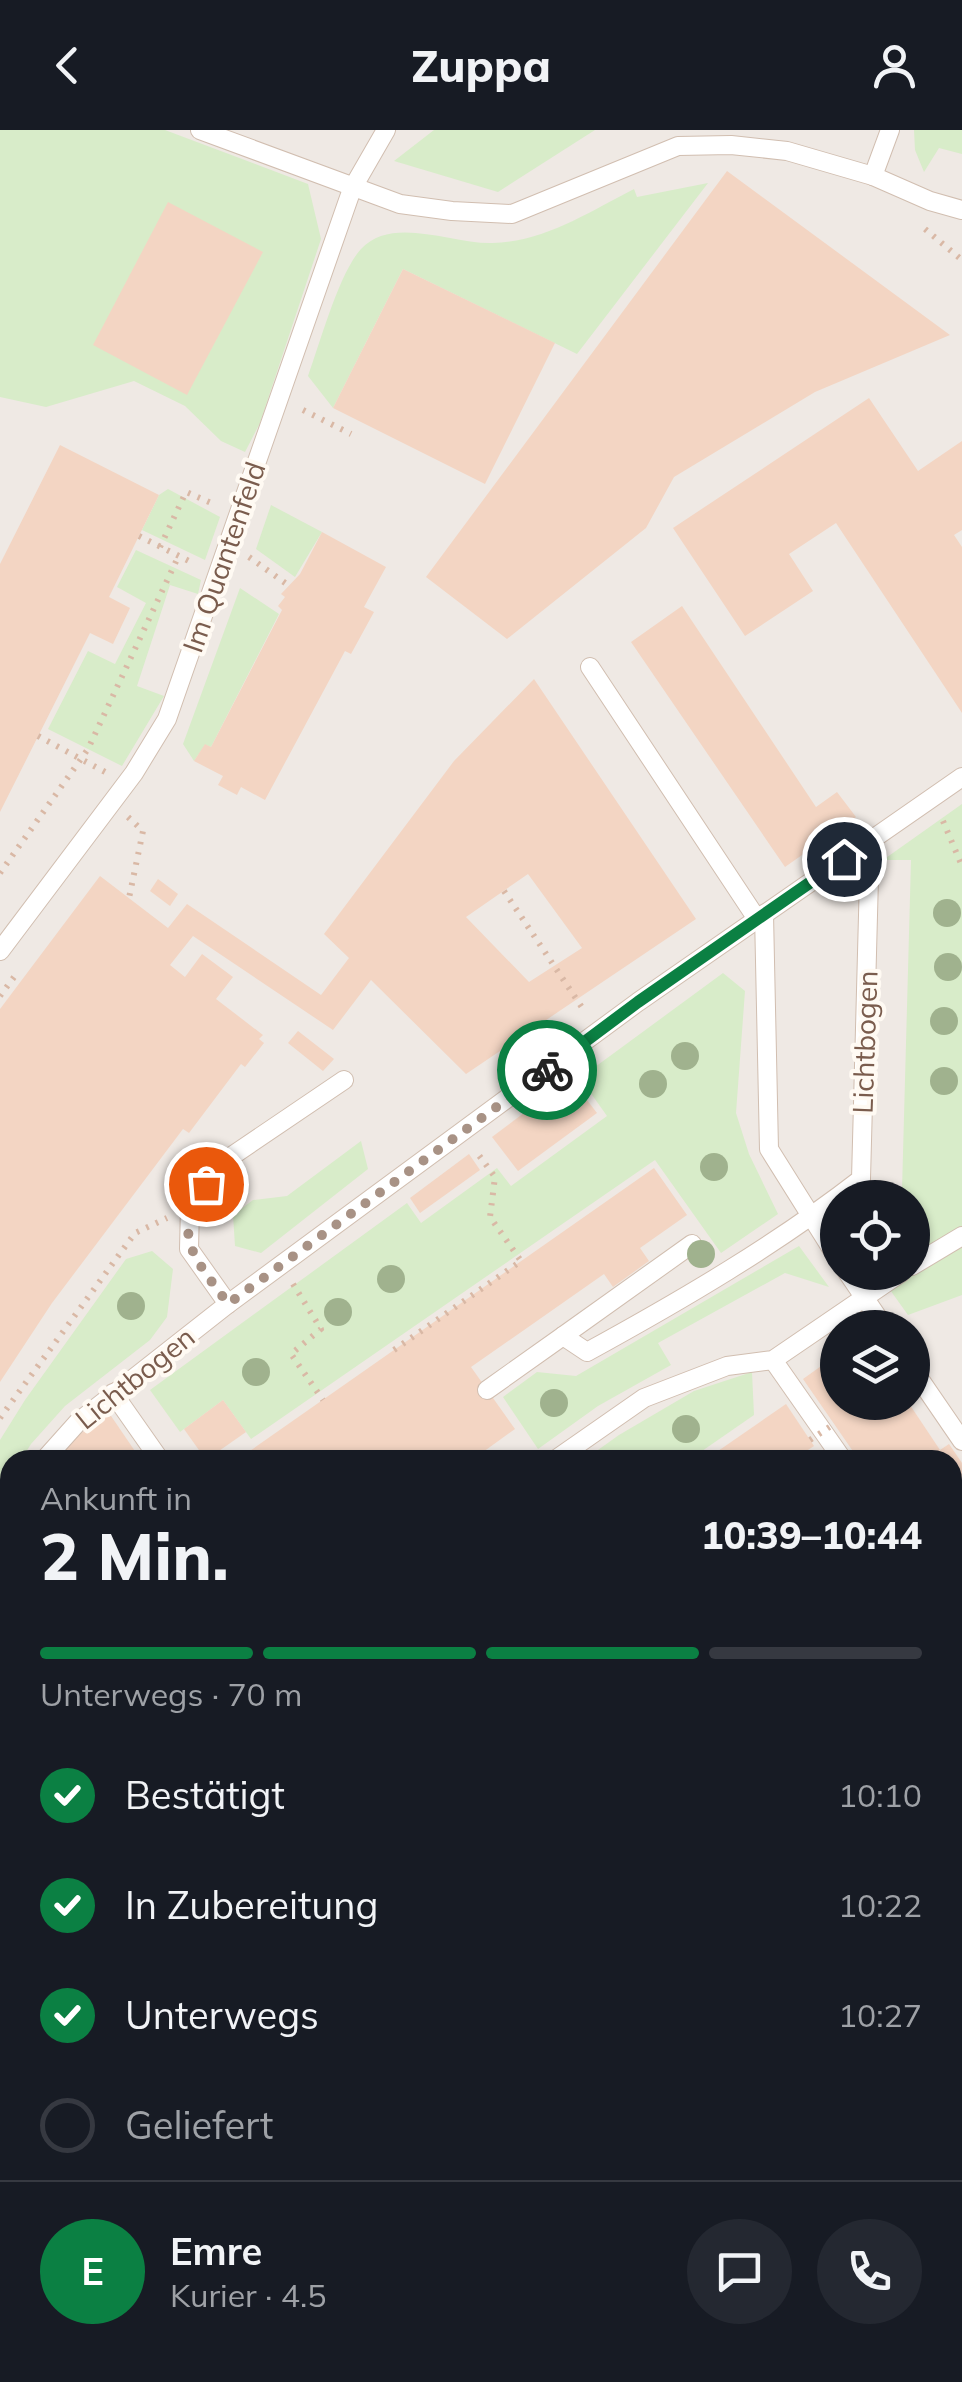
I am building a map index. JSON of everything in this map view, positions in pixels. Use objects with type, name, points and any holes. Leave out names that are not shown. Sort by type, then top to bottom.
[{"type":"lane","points":[[200,130],[400,204],[512,214],[678,146],[731,145],[787,151],[872,176],[930,202],[962,210]]},
{"type":"lane","name":"Im Quantenfeld","points":[[0,952],[112,803],[167,718],[352,189],[386,130]]},
{"type":"lane","points":[[872,176],[890,130]]},
{"type":"lane","points":[[590,667],[760,916],[769,1149],[820,1233]]},
{"type":"lane","name":"Lichtbogen","points":[[53,1450],[78,1422],[228,1304],[598,1032],[962,777]]},
{"type":"lane","name":"Lichtbogen","points":[[563,1336],[587,1352],[652,1317],[810,1219],[861,1179],[870,840]]},
{"type":"lane","points":[[228,1304],[189,1249],[190,1207],[223,1162],[344,1080]]},
{"type":"lane","points":[[930,1255],[962,1236]]},
{"type":"lane","points":[[488,1390],[692,1244]]},
{"type":"lane","points":[[859,1290],[873,1310]]},
{"type":"lane","points":[[569,1450],[644,1398],[727,1366],[773,1360],[875,1290]]},
{"type":"lane","points":[[773,1360],[836,1450]]},
{"type":"lane","points":[[930,1390],[956,1421],[962,1441]]},
{"type":"lane","points":[[113,1394],[153,1450]]},
{"type":"path","points":[[918,224],[962,260]]},
{"type":"path","points":[[278,398],[351,434]]},
{"type":"path","points":[[160,547],[186,492],[239,514]]},
{"type":"path","points":[[139,536],[218,576]]},
{"type":"path","points":[[229,542],[288,586]]},
{"type":"path","points":[[0,873],[82,758],[179,556]]},
{"type":"path","points":[[38,736],[125,784]]},
{"type":"path","points":[[932,798],[962,866]]},
{"type":"path","points":[[112,803],[143,831],[128,898]]},
{"type":"path","points":[[504,891],[598,1032]]},
{"type":"path","points":[[394,1350],[522,1262],[490,1217],[495,1177]]},
{"type":"path","points":[[0,1418],[135,1233],[190,1207]]},
{"type":"path","points":[[291,1281],[322,1329],[291,1354],[322,1400]]},
{"type":"path","points":[[810,1440],[834,1424]]},
{"type":"shaded area","points":[[0,130],[962,130],[962,1450],[0,1450]]},
{"type":"green space","points":[[0,130],[165,130],[308,184],[321,239],[260,423],[245,452],[221,441],[185,406],[134,381],[46,407],[0,397]]},
{"type":"green space","points":[[434,130],[595,130],[498,192],[394,161]]},
{"type":"green space","points":[[914,130],[962,130],[962,154],[939,148],[924,172],[915,150]]},
{"type":"green space","points":[[708,183],[577,354],[403,269],[333,408],[308,376],[345,274],[361,249],[374,239],[406,232],[476,242],[511,241],[548,232],[634,189],[637,197]]},
{"type":"green space","points":[[168,489],[220,517],[205,560],[142,530],[159,495]]},
{"type":"green space","points":[[271,505],[322,532],[295,577],[256,549]]},
{"type":"green space","points":[[136,550],[201,580],[198,594],[170,585],[137,686],[164,696],[122,766],[48,729],[88,651],[115,664],[146,603],[117,587]]},
{"type":"green space","points":[[240,588],[279,614],[211,747],[205,745],[194,761],[183,744]]},
{"type":"green space","points":[[962,804],[962,1295],[922,1310],[904,1310],[890,1290],[930,1290],[930,1180],[902,1180],[911,860],[883,860]]},
{"type":"green space","points":[[723,973],[745,991],[736,1113],[749,1154],[778,1214],[721,1253],[655,1160],[251,1439],[223,1400],[180,1432],[150,1390],[407,1203],[421,1223],[497,1168],[511,1186],[607,1116],[580,1078]]},
{"type":"green space","points":[[361,1141],[368,1169],[261,1253],[235,1246],[233,1215],[253,1200],[287,1196]]},
{"type":"green space","points":[[799,1246],[820,1275],[820,1284],[785,1273],[658,1343],[671,1365],[598,1406],[538,1449],[503,1397],[537,1372],[576,1376]]},
{"type":"green space","points":[[152,1251],[173,1269],[167,1317],[150,1340],[65,1406],[27,1450],[0,1450],[0,1440],[25,1400],[126,1259]]},
{"type":"green space","points":[[752,1372],[754,1415],[703,1450],[598,1450],[619,1435],[694,1391]]},
{"type":"building","points":[[727,171],[950,335],[815,392],[674,477],[646,528],[507,639],[426,577]]},
{"type":"building","points":[[168,202],[263,252],[187,395],[93,345]]},
{"type":"building","points":[[403,269],[555,343],[485,484],[333,408]]},
{"type":"building","points":[[869,398],[918,471],[962,441],[962,530],[954,535],[962,547],[962,713],[836,523],[789,554],[813,591],[745,636],[673,528]]},
{"type":"building","points":[[60,445],[159,495],[109,597],[130,608],[113,644],[90,633],[0,812],[0,564]]},
{"type":"building","points":[[322,532],[386,567],[364,607],[374,612],[351,654],[345,651],[265,800],[241,787],[237,795],[218,785],[223,776],[194,761],[205,744],[211,747],[282,610],[278,606],[285,597],[281,594],[300,574]]},
{"type":"building","points":[[682,606],[816,807],[837,792],[856,817],[785,867],[631,642]]},
{"type":"building","points":[[534,679],[696,919],[466,1074],[371,980],[333,1030],[193,936],[170,965],[185,977],[202,954],[233,977],[216,999],[263,1035],[259,1039],[264,1043],[245,1067],[241,1064],[189,1133],[183,1129],[52,1303],[0,1382],[0,1009],[100,876],[168,928],[187,904],[321,995],[349,958],[324,934],[454,761]],"holes":[[[528,874],[582,948],[529,982],[466,917]]]},
{"type":"building","points":[[158,879],[178,894],[170,906],[150,891]]},
{"type":"building","points":[[298,1031],[334,1059],[323,1071],[288,1043]]},
{"type":"building","points":[[570,1078],[597,1113],[518,1171],[492,1137]]},
{"type":"building","points":[[469,1154],[480,1170],[420,1213],[410,1198]]},
{"type":"building","points":[[654,1168],[687,1215],[640,1248],[649,1261],[613,1287],[604,1274],[471,1367],[515,1429],[486,1450],[251,1450]]},
{"type":"building","points":[[820,1367],[820,1404],[803,1379]]},
{"type":"building","points":[[223,1400],[246,1432],[220,1450],[199,1450],[184,1429]]},
{"type":"building","points":[[786,1404],[814,1446],[808,1450],[719,1450]]},
{"type":"building","points":[[109,1413],[134,1450],[65,1450]]},
{"type":"building","points":[[831,1420],[920,1420],[940,1450],[852,1450]]},
{"type":"way so far","points":[[206,1184],[190,1207],[189,1249],[228,1304],[547,1070]]},
{"type":"route","points":[[547,1070],[844,859]]}]
